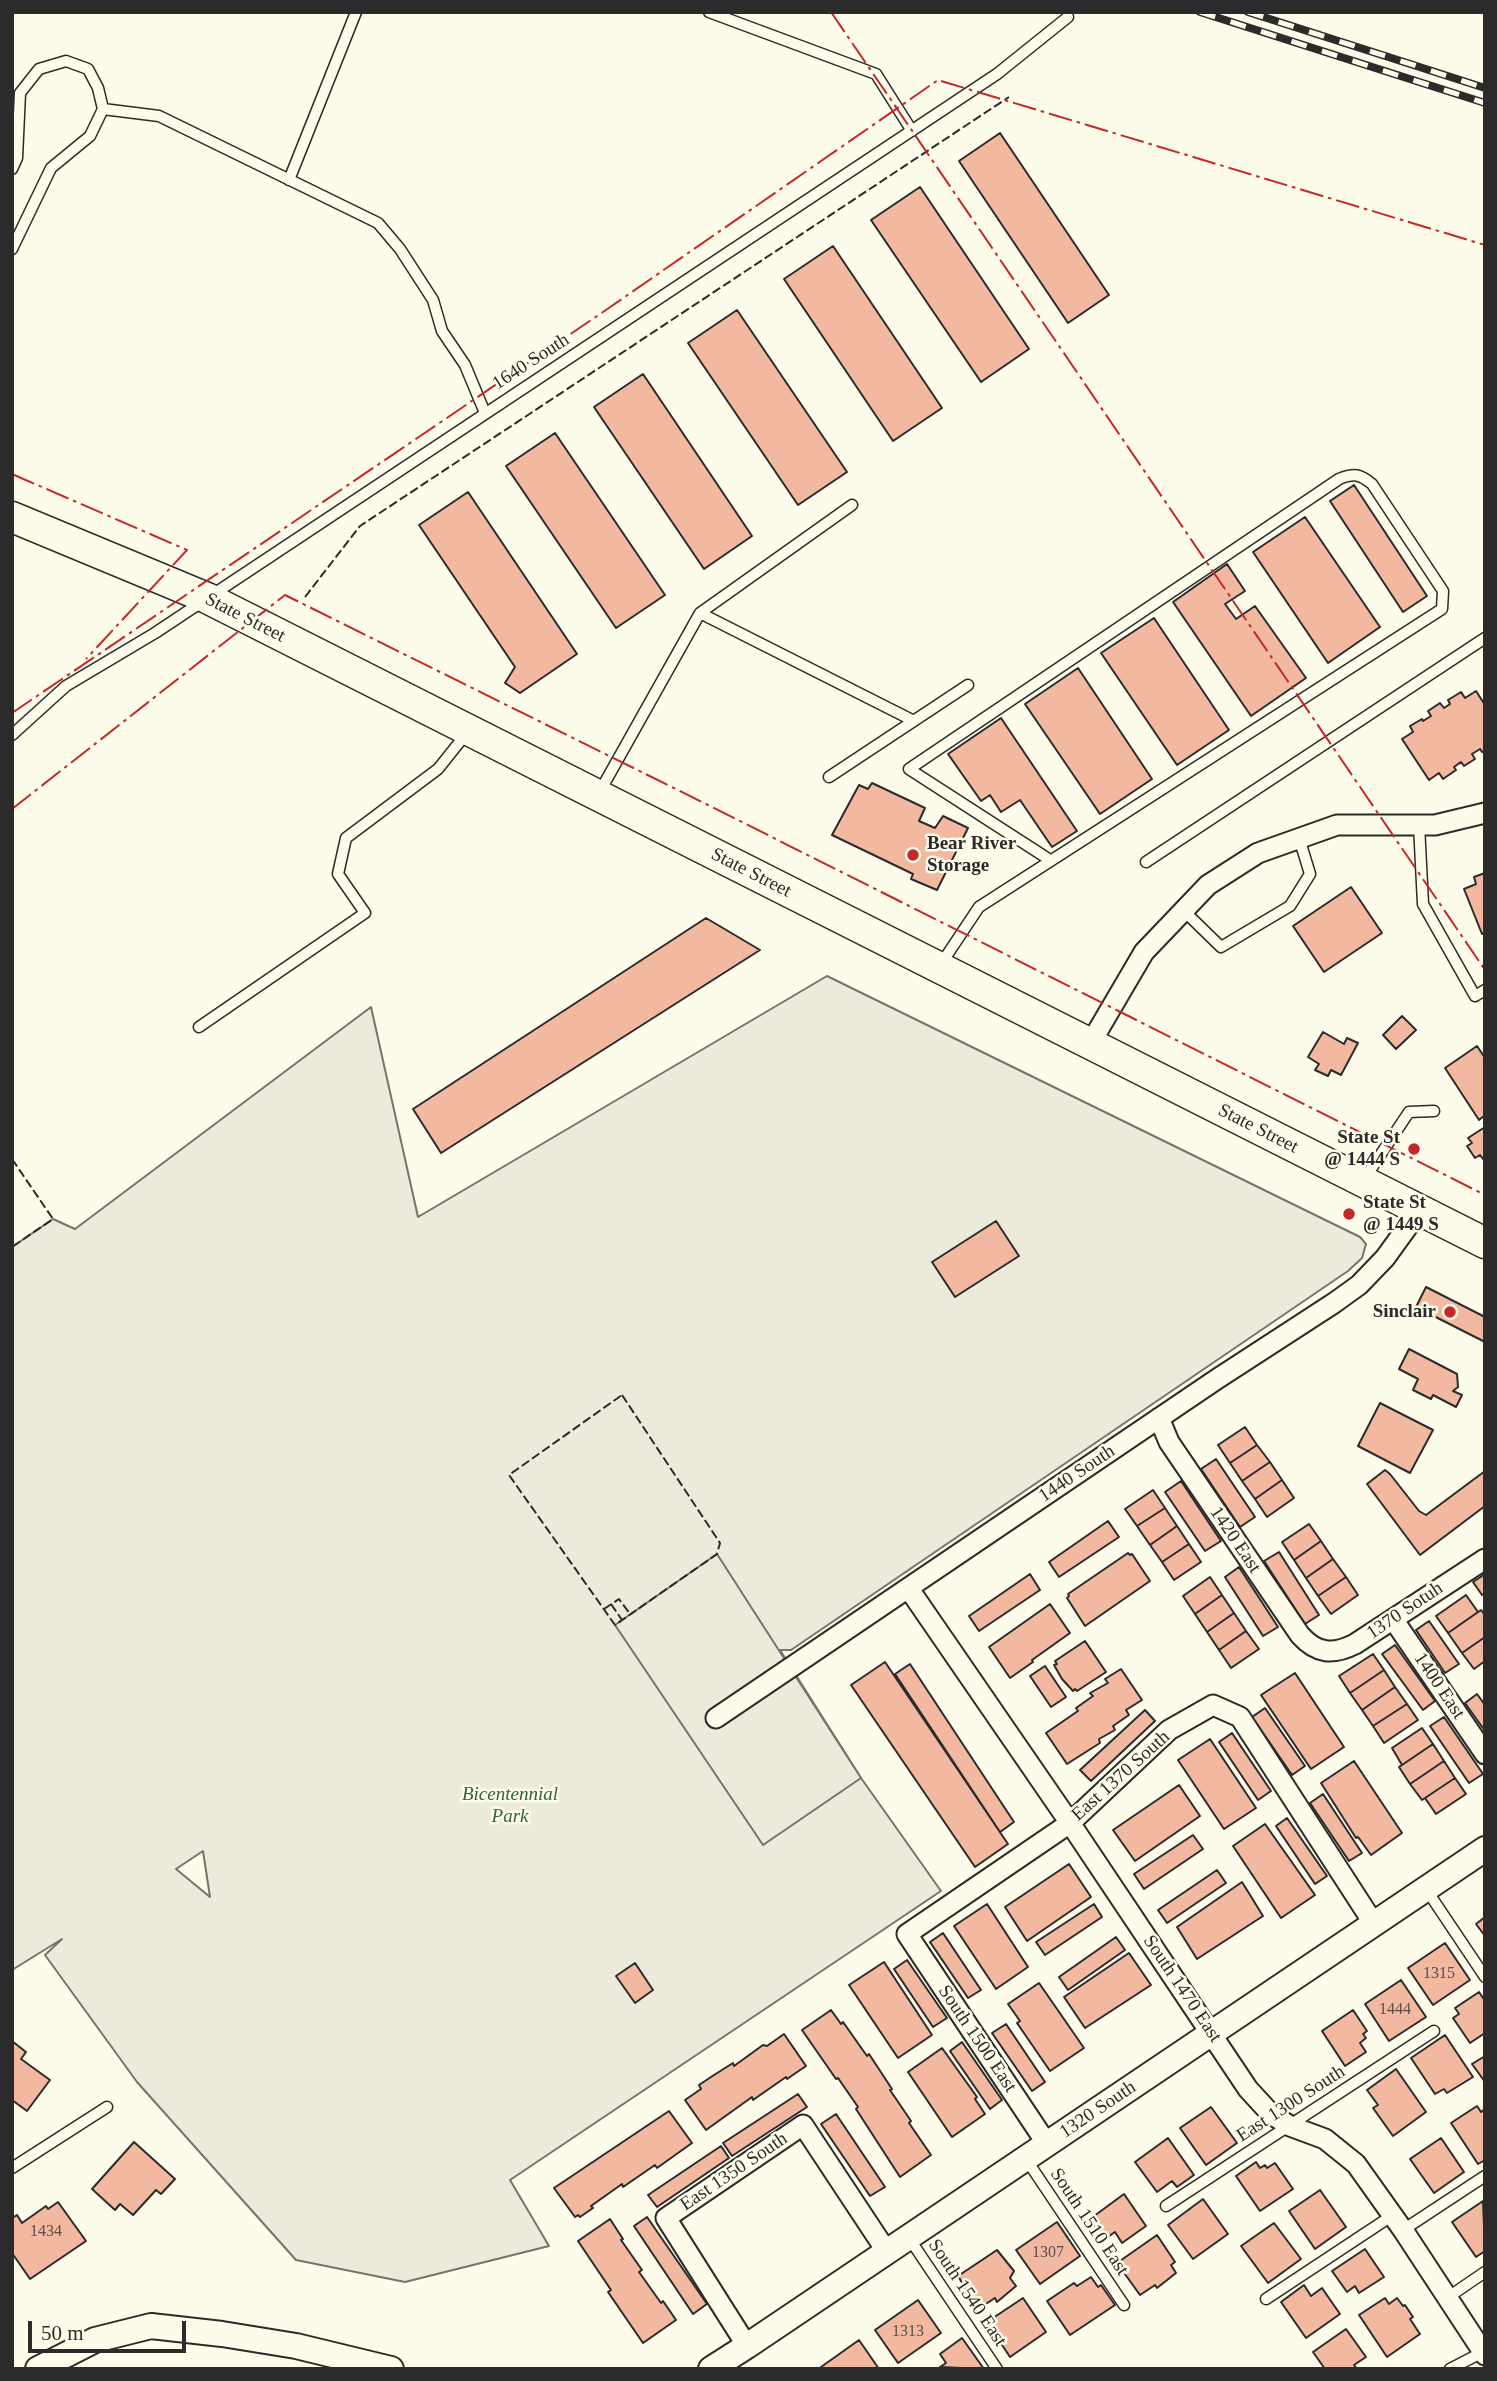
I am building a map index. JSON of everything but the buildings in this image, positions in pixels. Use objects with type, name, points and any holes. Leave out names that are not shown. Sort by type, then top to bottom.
[{"type":"main road","name":"State Street","points":[[12,517],[207,598],[1419,1211],[1479,1236]]},
{"type":"street","points":[[1090,1044],[1144,952],[1208,885],[1258,853],[1337,825],[1434,825],[1485,813]]},
{"type":"street","name":"1440 South","points":[[716,1718],[1359,1285],[1394,1248],[1419,1211]]},
{"type":"street","name":"1420 East","points":[[1159,1418],[1169,1442],[1300,1635],[1322,1652]]},
{"type":"street","name":"1370 Sotuh","points":[[1322,1652],[1344,1650],[1485,1559]]},
{"type":"street","name":"South 1470 East","points":[[909,1588],[1248,2089],[1272,2114],[1290,2126],[1325,2139],[1356,2164],[1398,2222],[1484,2354]]},
{"type":"street","name":"1400 East","points":[[1393,1619],[1485,1754]]},
{"type":"street","name":"East 1370 South","points":[[907,1934],[1070,1823],[1169,1730],[1213,1705],[1240,1717],[1374,1924]]},
{"type":"street","name":"1320 South","points":[[711,2369],[1485,1849]]},
{"type":"street","name":"South 1500 East","points":[[907,1934],[1047,2144]]},
{"type":"street","name":"East 1350 South","points":[[747,2346],[666,2218],[803,2125],[887,2252]]},
{"type":"street","points":[[38,2369],[95,2340],[151,2326],[296,2346],[391,2369]]},
{"type":"lane","points":[[289,180],[356,12]]},
{"type":"lane","points":[[709,12],[877,74],[912,131]]},
{"type":"lane","name":"1640 South","points":[[12,736],[66,686],[155,633],[912,131],[997,74],[1069,17]]},
{"type":"lane","points":[[12,169],[17,158],[16,93],[40,69],[66,61],[88,69],[98,88],[103,109],[90,136],[51,168],[12,248]]},
{"type":"lane","points":[[103,109],[159,116],[378,223],[433,300],[442,331],[465,365],[485,413]]},
{"type":"lane","points":[[939,968],[979,907],[1442,609],[1443,591],[1372,485],[1362,475],[1351,474],[1339,479],[909,769],[1049,860]]},
{"type":"lane","points":[[597,796],[700,614],[852,505]]},
{"type":"lane","points":[[700,614],[914,721]]},
{"type":"lane","points":[[1146,862],[1484,641]]},
{"type":"lane","points":[[830,777],[968,685]]},
{"type":"lane","points":[[199,1027],[365,913],[338,874],[346,838],[438,769],[469,731]]},
{"type":"lane","points":[[1419,825],[1423,904],[1475,996],[1485,990]]},
{"type":"lane","points":[[1183,911],[1221,947],[1290,906],[1310,874],[1299,838]]},
{"type":"lane","points":[[1363,1181],[1409,1112],[1434,1111]]},
{"type":"lane","points":[[1426,1889],[1485,1977]]},
{"type":"lane","name":"East 1300 South","points":[[1166,2206],[1434,2031]]},
{"type":"lane","points":[[12,2168],[107,2107]]},
{"type":"lane","name":"South 1510 East","points":[[1025,2159],[1124,2305]]},
{"type":"lane","points":[[1266,2299],[1398,2222],[1485,2176]]},
{"type":"lane","name":"South 1540 East","points":[[908,2238],[997,2369]]},
{"type":"lane","points":[[1447,2298],[1485,2272]]},
{"type":"lane","points":[[1450,2369],[1484,2354]]},
{"type":"green space","name":"Bicentennial Park","points":[[827,976],[1360,1237],[1366,1244],[1362,1258],[1348,1271],[791,1650],[780,1650],[861,1778],[941,1891],[510,2180],[549,2246],[405,2282],[296,2260],[137,2082],[45,1955],[62,1939],[12,1970],[12,1247],[53,1219],[75,1229],[371,1007],[418,1217]],"holes":[[[203,1851],[210,1897],[176,1869]]]},
{"type":"shaded area","points":[[717,1554],[861,1778],[763,1845],[615,1625]]},
{"type":"railway","points":[[1200,12],[1485,103]]},
{"type":"railway","points":[[1248,12],[1485,88]]},
{"type":"fence","points":[[305,597],[360,526],[1009,97]]},
{"type":"fence","points":[[12,1159],[53,1219],[12,1247]]},
{"type":"fence","points":[[622,1395],[720,1543],[717,1554],[615,1625],[509,1475],[622,1395]]},
{"type":"fence","points":[[604,1609],[619,1599],[630,1614]]},
{"type":"fence","points":[[611,1604],[622,1620]]},
{"type":"power","points":[[831,12],[1485,970]]},
{"type":"power","points":[[12,713],[603,312],[938,80],[1485,245]]},
{"type":"power","points":[[12,474],[187,550],[86,659]]},
{"type":"power","points":[[12,809],[285,595],[1485,1195]]},
{"type":"place","name":"Bear River Storage","points":[[913,855]]},
{"type":"place","name":"State St @ 1444 S","points":[[1414,1149]]},
{"type":"place","name":"State St @ 1449 S","points":[[1349,1214]]},
{"type":"place","name":"Sinclair","points":[[1450,1312]]}]
